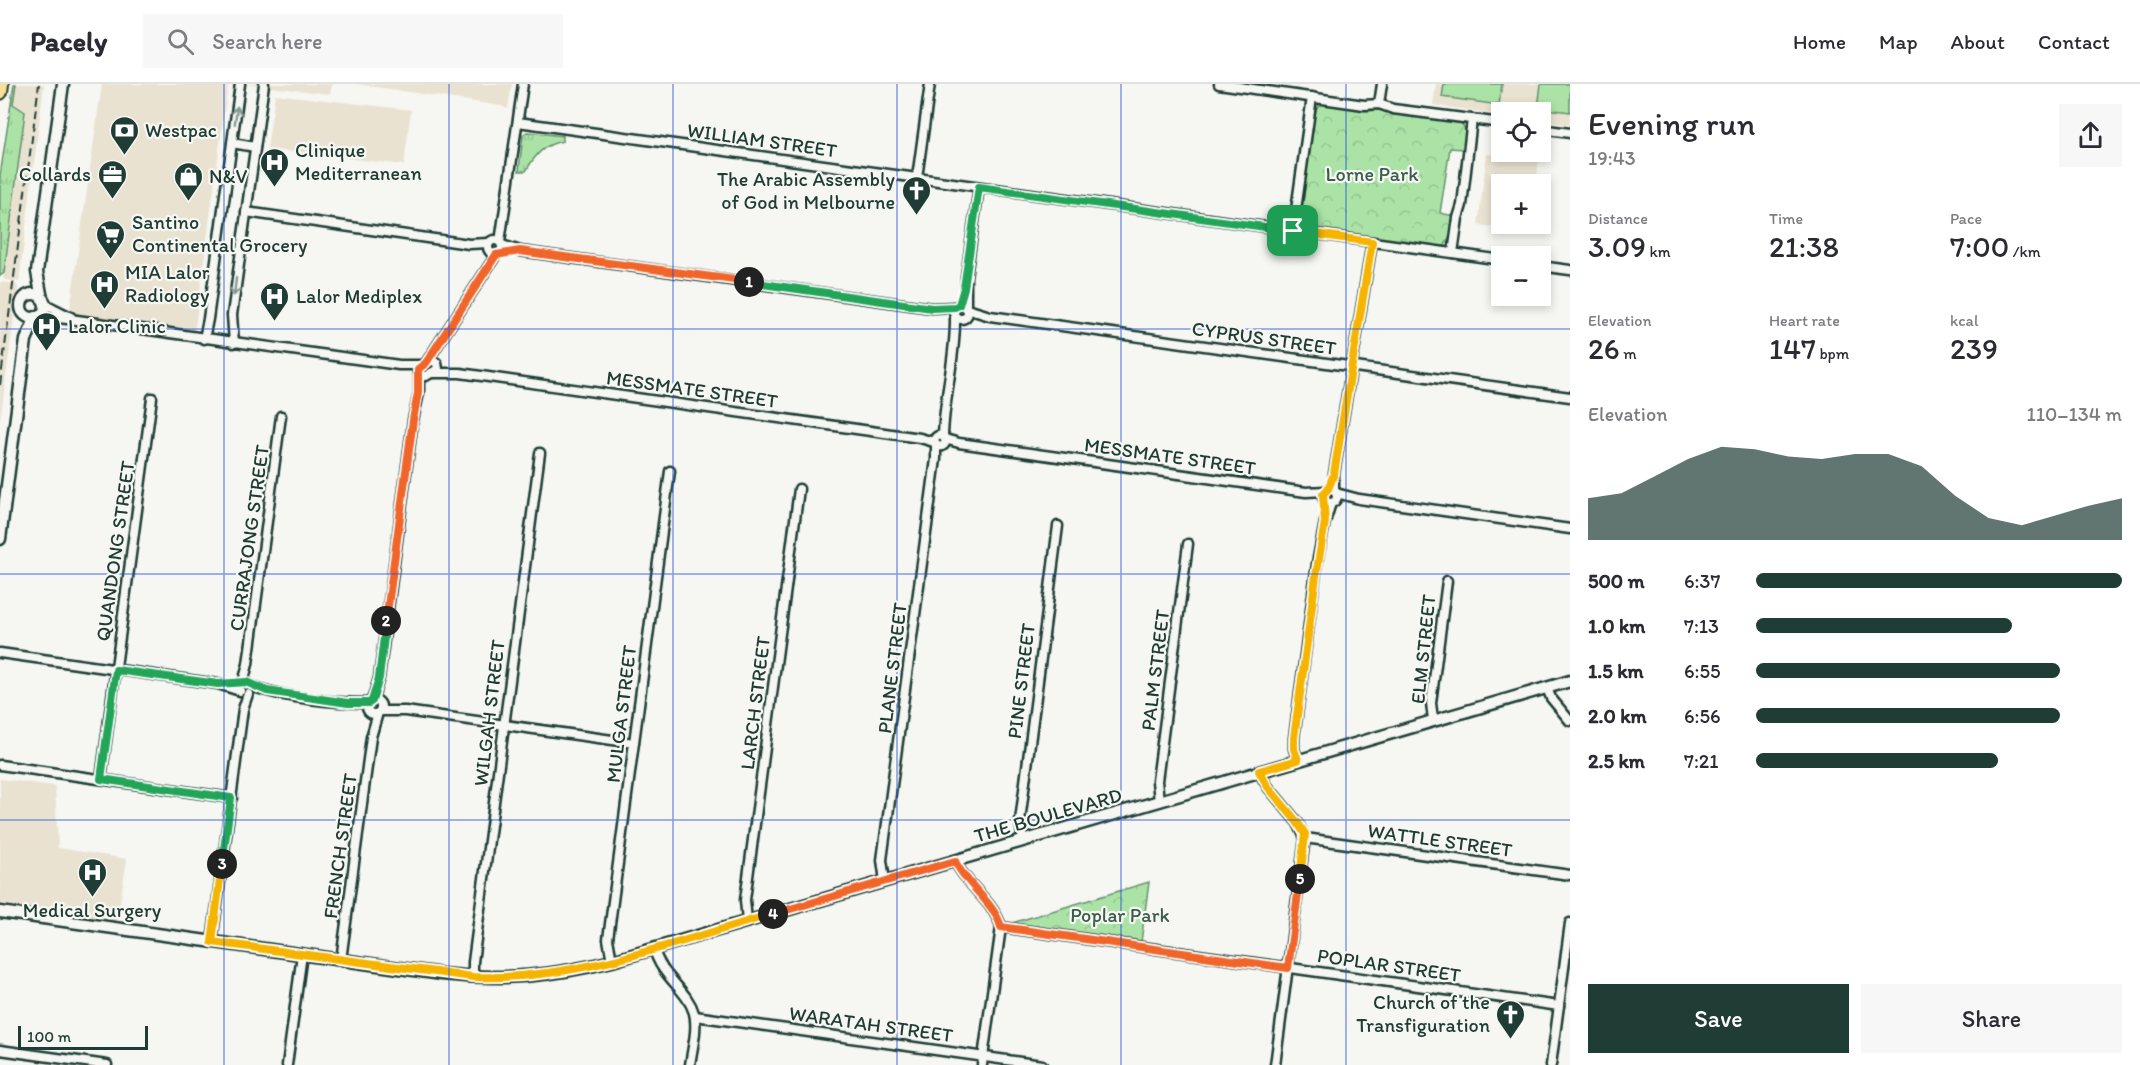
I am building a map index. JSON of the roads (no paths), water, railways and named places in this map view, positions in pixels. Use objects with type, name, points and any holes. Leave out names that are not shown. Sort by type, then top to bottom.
[{"type":"main road","points":[[0,92],[1,84]]},
{"type":"street","points":[[0,539],[26,340],[21,303],[37,272],[63,84]]},
{"type":"street","points":[[204,339],[240,84]]},
{"type":"street","points":[[234,343],[232,315],[264,84]]},
{"type":"street","name":"FRENCH STREET","points":[[341,960],[418,393],[440,341],[480,277],[503,221],[523,84]]},
{"type":"street","points":[[917,178],[930,84]]},
{"type":"street","points":[[1219,84],[1367,105],[1379,104],[1393,109],[1491,122]]},
{"type":"street","points":[[1379,104],[1382,84]]},
{"type":"street","points":[[1293,231],[1312,97]]},
{"type":"street","points":[[1453,253],[1462,205],[1472,119]]},
{"type":"street","name":"WILLIAM STREET","points":[[518,122],[1491,258]]},
{"type":"street","points":[[1551,130],[1570,133]]},
{"type":"street","points":[[232,143],[255,147]]},
{"type":"street","name":"PLANE STREET","points":[[885,881],[882,860],[936,459],[979,187]]},
{"type":"street","name":"CYPRUS STREET","points":[[246,212],[1570,397]]},
{"type":"street","points":[[1298,760],[1294,749],[1294,738],[1316,569],[1372,242]]},
{"type":"street","points":[[1551,267],[1570,270]]},
{"type":"street","points":[[26,340],[37,317],[43,311],[37,272]]},
{"type":"street","points":[[27,295],[33,294],[43,301]]},
{"type":"street","name":"MESSMATE STREET","points":[[43,301],[77,320]]},
{"type":"street","points":[[22,312],[28,317],[37,317]]},
{"type":"street","name":"MESSMATE STREET","points":[[37,317],[77,320],[1570,529]]},
{"type":"street","name":"QUANDONG STREET","points":[[101,779],[152,398]]},
{"type":"street","name":"CURRAJONG STREET","points":[[212,942],[281,416]]},
{"type":"street","name":"WILGAH STREET","points":[[473,977],[473,962],[540,453]]},
{"type":"street","name":"MULGA STREET","points":[[612,961],[608,939],[670,471]]},
{"type":"street","name":"LARCH STREET","points":[[747,921],[745,900],[799,489]]},
{"type":"street","name":"PINE STREET","points":[[1023,841],[1020,821],[1058,526]]},
{"type":"street","name":"PALM STREET","points":[[1159,801],[1157,781],[1188,544]]},
{"type":"street","name":"ELM STREET","points":[[1433,720],[1431,703],[1447,580]]},
{"type":"street","points":[[0,653],[634,743]]},
{"type":"street","name":"THE BOULEVARD","points":[[0,912],[473,977],[512,978],[544,975],[612,961],[654,949],[1570,681]]},
{"type":"street","points":[[1547,688],[1551,698],[1570,721]]},
{"type":"street","points":[[0,765],[231,798]]},
{"type":"street","points":[[1259,771],[1268,787],[1298,823],[1305,838],[1275,1065]]},
{"type":"street","name":"WATTLE STREET","points":[[1305,838],[1570,875]]},
{"type":"street","points":[[955,861],[964,877],[997,916],[1001,927],[983,1061]]},
{"type":"street","points":[[1551,1065],[1570,923]]},
{"type":"street","name":"POPLAR STREET","points":[[1001,927],[1559,1006]]},
{"type":"street","points":[[654,949],[659,964],[688,1000],[694,1016],[690,1065]]},
{"type":"street","points":[[287,1065],[302,954]]},
{"type":"street","name":"WARATAH STREET","points":[[694,1016],[983,1061],[1042,1065]]},
{"type":"street","points":[[0,1050],[107,1065]]},
{"type":"railway","points":[[0,385],[39,84]]},
{"type":"place","name":"Westpac","points":[[124,156]]},
{"type":"place","name":"Clinique Mediterranean","points":[[274,188]]},
{"type":"place","name":"Collards","points":[[112,200]]},
{"type":"place","name":"N&V","points":[[188,202]]},
{"type":"place","name":"The Arabic Assembly of God in Melbourne","points":[[916,216]]},
{"type":"place","name":"Santino Continental Grocery","points":[[111,260]]},
{"type":"place","name":"MIA Lalor Radiology","points":[[104,310]]},
{"type":"place","name":"Lalor Mediplex","points":[[275,322]]},
{"type":"place","name":"Lalor Clinic","points":[[47,352]]},
{"type":"place","name":"Medical Surgery","points":[[92,898]]},
{"type":"place","name":"Church of the Transfiguration","points":[[1511,1040]]},
{"type":"park label","name":"Lorne Park","points":[[1372,174]]},
{"type":"park label","name":"Poplar Park","points":[[1120,915]]}]
